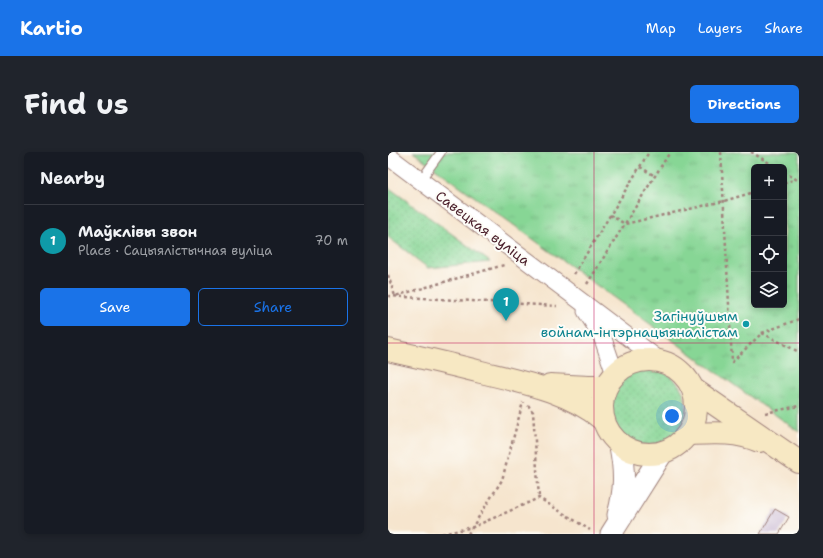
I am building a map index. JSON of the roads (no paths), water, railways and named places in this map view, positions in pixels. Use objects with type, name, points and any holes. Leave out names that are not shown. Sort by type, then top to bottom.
[{"type":"main road","points":[[388,350],[529,383],[562,396],[592,411],[602,419]]},
{"type":"main road","points":[[643,360],[659,360],[674,366],[685,376],[693,389],[697,404],[695,420],[688,434],[677,445],[663,452],[649,455],[641,454],[620,446],[609,434],[602,419],[601,403],[610,380],[628,364],[643,360]]},
{"type":"main road","points":[[529,383],[582,387],[610,380]]},
{"type":"main road","points":[[693,389],[791,456]]},
{"type":"main road","points":[[688,434],[718,432],[735,434],[754,439],[791,456]]},
{"type":"street","name":"Савецкая вуліца","points":[[388,156],[659,360]]},
{"type":"street","name":"Савецкая вуліца","points":[[578,299],[602,336],[610,380]]},
{"type":"street","points":[[613,532],[624,483],[624,466],[620,446]]},
{"type":"street","points":[[613,532],[663,452]]},
{"type":"lane","points":[[420,181],[441,152]]},
{"type":"place","name":"Маўклівы звон","points":[[506,321]]},
{"type":"place","name":"Загінуўшым войнам-інтэрнацыяналістам","points":[[746,324]]}]
